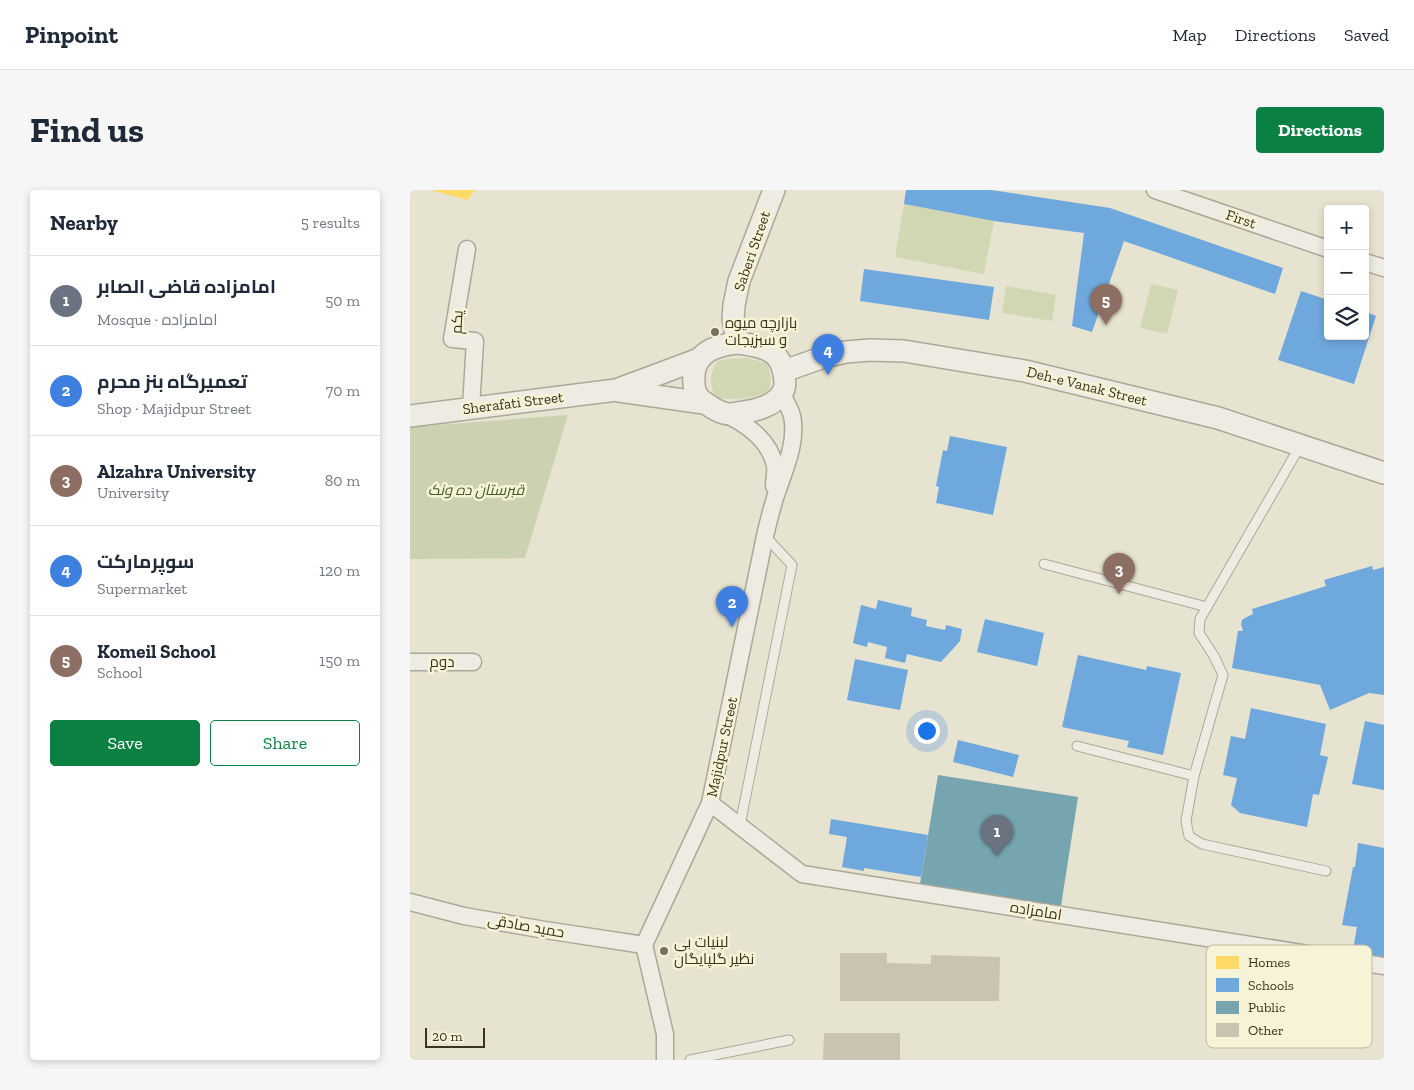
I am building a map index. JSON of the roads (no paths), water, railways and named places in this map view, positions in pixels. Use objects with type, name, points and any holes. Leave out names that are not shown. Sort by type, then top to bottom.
[{"type":"street","name":"Saberi Street","points":[[738,343],[733,319],[739,282],[774,190]]},
{"type":"street","name":"First","points":[[1155,190],[1324,248]]},
{"type":"street","name":"یکم","points":[[467,249],[452,339],[474,341],[470,408]]},
{"type":"street","points":[[1369,263],[1384,268]]},
{"type":"street","points":[[616,390],[699,359],[713,348],[725,344],[738,343],[755,346],[775,354],[781,362],[784,371],[785,380],[782,395],[770,404],[750,412],[725,414]]},
{"type":"street","name":"Deh-e Vanak Street","points":[[784,371],[824,356],[870,350],[904,351],[1024,371],[1218,418],[1384,473]]},
{"type":"street","points":[[699,359],[693,377],[694,389],[700,400],[739,420],[765,443],[770,452],[775,467],[771,510]]},
{"type":"street","points":[[616,390],[704,402]]},
{"type":"street","name":"Sherafati Street","points":[[410,416],[616,390]]},
{"type":"street","points":[[771,510],[792,447],[792,415],[782,395]]},
{"type":"street","name":"Majidpur Street","points":[[644,945],[710,803],[771,510]]},
{"type":"street","name":"دوم","points":[[410,662],[473,662]]},
{"type":"street","name":"امامزاده","points":[[710,803],[802,874],[1251,945]]},
{"type":"street","name":"حمید صادقی","points":[[411,904],[464,916],[644,945]]},
{"type":"street","points":[[644,945],[665,1034],[665,1060]]},
{"type":"lane","points":[[1300,446],[1200,619],[1200,633],[1224,675],[1194,776],[1186,821],[1189,836],[1202,844],[1326,871]]},
{"type":"lane","points":[[740,825],[792,565],[765,536]]},
{"type":"lane","points":[[1044,564],[1207,607]]},
{"type":"lane","points":[[1077,746],[1194,776]]},
{"type":"lane","points":[[690,1060],[789,1040]]},
{"type":"place","name":"Komeil School","points":[[1106,325]]},
{"type":"place","name":"بازارچه میوه و سبزیجات","points":[[715,332]]},
{"type":"place","name":"سوپرمارکت","points":[[828,375]]},
{"type":"place","name":"Alzahra University","points":[[1119,594]]},
{"type":"place","name":"تعمیرگاه بنز محرم","points":[[732,627]]},
{"type":"place","name":"امامزاده قاضی الصابر","points":[[997,856]]},
{"type":"place","name":"لبنیات بی نظیر گلپایگان","points":[[664,951]]},
{"type":"park label","name":"قبرستان ده ونک","points":[[476,490]]}]
